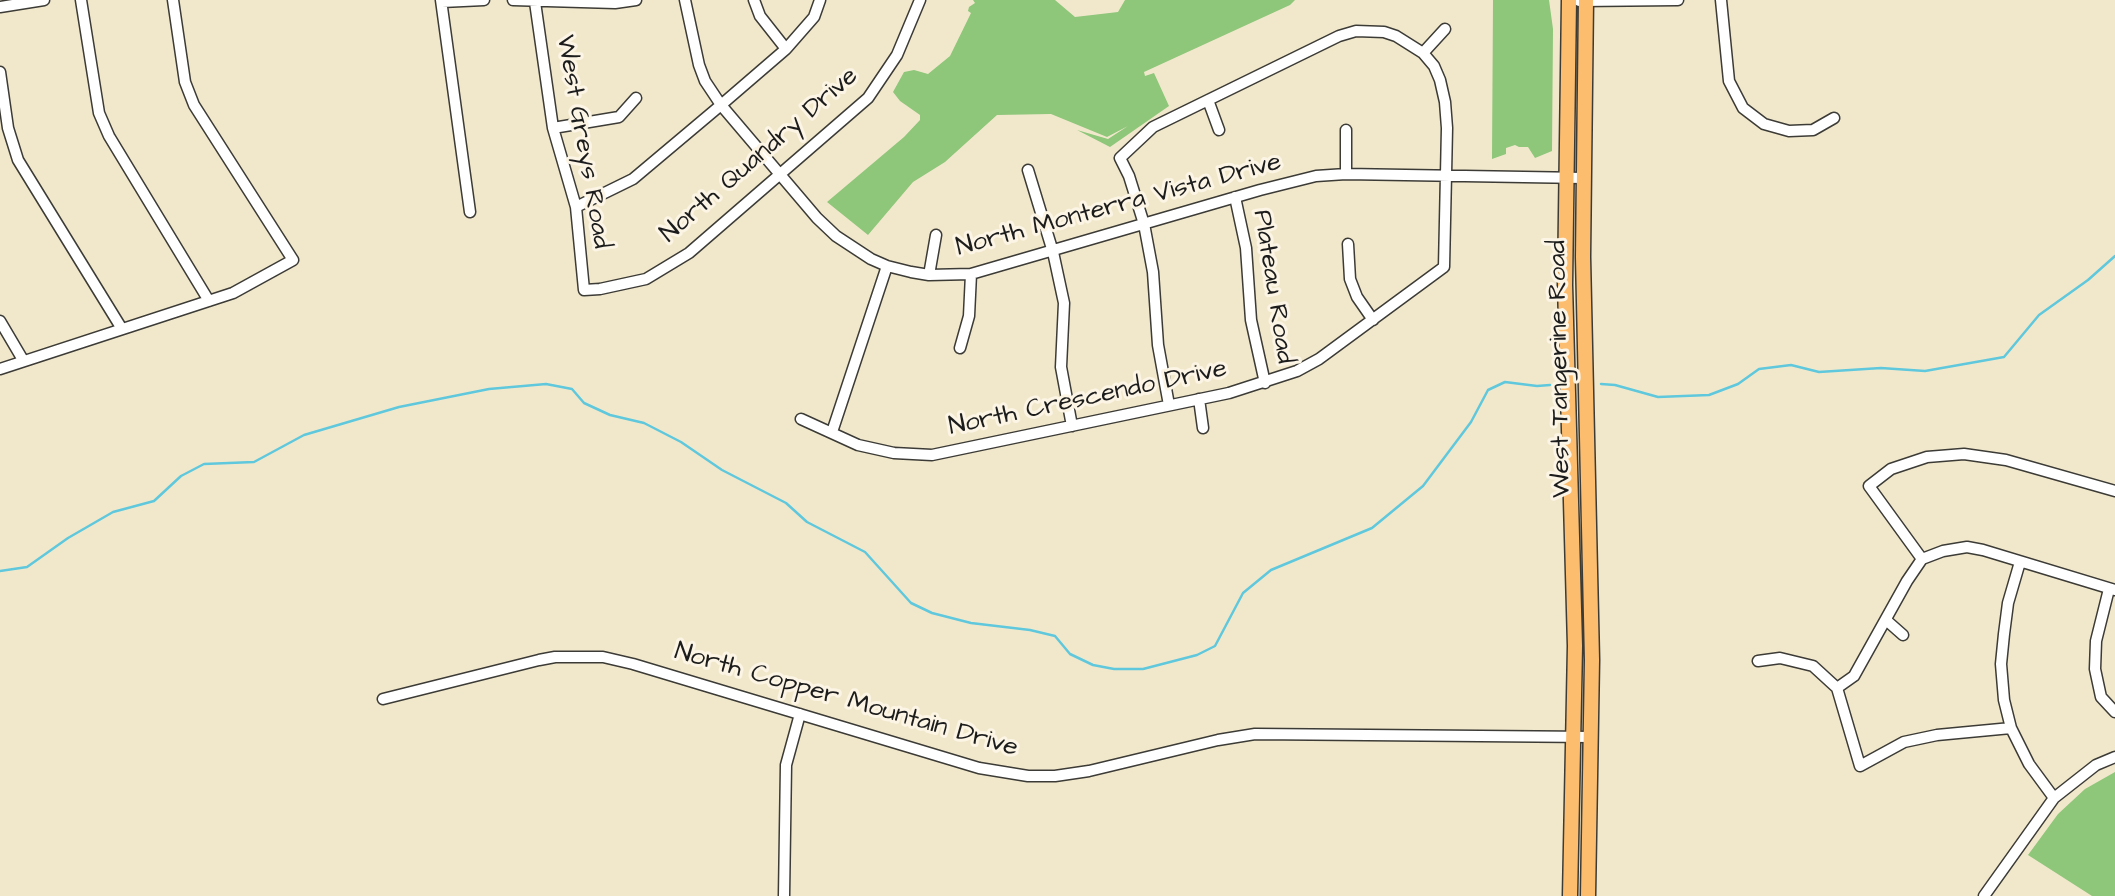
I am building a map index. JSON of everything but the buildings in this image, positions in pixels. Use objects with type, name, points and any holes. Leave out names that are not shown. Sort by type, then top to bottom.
[{"type":"main road","name":"West Tangerine Road","points":[[1569,0],[1565,178],[1566,325],[1575,646],[1570,896]]},
{"type":"main road","name":"West Tangerine Road","points":[[1586,0],[1583,304],[1591,585],[1588,896]]},
{"type":"street","points":[[0,7],[44,0]]},
{"type":"street","points":[[81,0],[99,113],[108,136],[209,300]]},
{"type":"street","points":[[0,369],[233,293],[293,260],[194,105],[185,82],[173,0]]},
{"type":"street","points":[[470,212],[442,1],[484,0]]},
{"type":"street","points":[[513,0],[615,3],[636,0]]},
{"type":"street","name":"North Monterra Vista Drive","points":[[685,0],[705,81],[780,173],[836,236],[887,266],[929,275],[971,274],[1288,182],[1346,174],[1583,178]]},
{"type":"street","points":[[754,0],[760,16],[786,48]]},
{"type":"street","points":[[576,207],[633,179],[722,104],[786,48],[814,17],[820,0]]},
{"type":"street","name":"North Quandry Drive","points":[[584,290],[646,279],[689,253],[868,98],[897,55],[920,0]]},
{"type":"street","points":[[1569,0],[1678,0]]},
{"type":"street","points":[[1721,0],[1729,81],[1743,108],[1764,124],[1789,131],[1813,130],[1834,118]]},
{"type":"street","name":"West Greys Road","points":[[535,2],[553,128],[576,207],[584,290]]},
{"type":"street","points":[[1423,53],[1445,29]]},
{"type":"street","points":[[1169,405],[1158,345],[1153,272],[1144,224],[1129,176],[1120,158],[1153,127],[1339,36],[1369,30],[1396,36],[1423,53],[1434,65],[1446,102],[1446,175]]},
{"type":"street","points":[[0,72],[8,128],[18,160],[122,329]]},
{"type":"street","points":[[553,128],[619,117],[636,98]]},
{"type":"street","points":[[1208,100],[1219,130]]},
{"type":"street","points":[[1346,130],[1346,174]]},
{"type":"street","points":[[1028,170],[1053,252],[1065,303],[1061,367],[1072,426]]},
{"type":"street","name":"North Crescendo Drive","points":[[801,419],[858,444],[894,453],[932,455],[1199,399],[1265,383],[1297,371],[1319,359],[1444,267],[1446,175]]},
{"type":"street","name":"Plateau Road","points":[[1235,197],[1246,248],[1251,320],[1265,383]]},
{"type":"street","points":[[929,275],[936,235]]},
{"type":"street","points":[[1348,244],[1350,279],[1357,297],[1373,320]]},
{"type":"street","points":[[832,432],[887,266]]},
{"type":"street","points":[[960,348],[969,316],[971,274]]},
{"type":"street","points":[[0,321],[23,360]]},
{"type":"street","points":[[1199,399],[1203,428]]},
{"type":"street","points":[[1922,559],[1869,486],[1891,469],[1927,457],[1964,454],[2006,460],[2115,491]]},
{"type":"street","points":[[1837,688],[1854,676],[1922,559],[1943,551],[1967,547],[2112,590],[2096,641],[2095,669],[2101,697],[2115,712]]},
{"type":"street","points":[[2020,562],[2008,603],[2001,664],[2004,700],[2011,728],[2028,764],[2054,798]]},
{"type":"street","points":[[1886,620],[1903,635]]},
{"type":"street","name":"North Copper Mountain Drive","points":[[383,699],[539,660],[588,656],[633,664],[969,765],[1028,776],[1055,776],[1089,771],[1218,740],[1255,734],[1591,737]]},
{"type":"street","points":[[1758,661],[1780,658],[1812,666],[1837,688],[1860,765],[1905,742],[1937,735],[2011,728]]},
{"type":"street","points":[[784,896],[786,765],[800,714]]},
{"type":"street","points":[[1989,894],[2054,798],[2096,765],[2115,757]]},
{"type":"green space","points":[[973,0],[1055,0],[1075,17],[1118,12],[1125,0],[1295,0],[1290,5],[1144,72],[1145,76],[1154,73],[1169,106],[1110,147],[1077,130],[1108,139],[1128,126],[1107,137],[1051,114],[997,115],[945,162],[913,182],[868,235],[827,202],[904,137],[920,120],[920,115],[900,101],[893,92],[904,72],[914,70],[928,74],[950,56],[971,13],[968,11],[975,3]]},
{"type":"green space","points":[[1493,0],[1549,0],[1553,29],[1552,151],[1535,158],[1528,147],[1515,145],[1506,148],[1506,154],[1492,159]]},
{"type":"green space","points":[[2115,772],[2115,896],[2092,896],[2028,855],[2058,814],[2085,789]]},
{"type":"waterway","points":[[1601,384],[1615,385],[1658,397],[1709,395],[1738,384],[1759,369],[1791,365],[1819,372],[1881,368],[1925,371],[2004,357],[2039,315],[2088,280],[2115,256]]},
{"type":"waterway","points":[[0,571],[27,567],[68,538],[113,512],[154,501],[181,476],[204,464],[254,462],[304,435],[399,407],[489,389],[546,384],[572,389],[584,403],[610,415],[644,423],[681,442],[722,470],[786,503],[807,522],[865,552],[911,603],[932,613],[971,623],[1030,630],[1055,636],[1070,654],[1093,665],[1114,669],[1143,669],[1197,655],[1215,646],[1243,593],[1271,570],[1372,528],[1423,486],[1471,422],[1488,390],[1505,382],[1550,385]]}]
